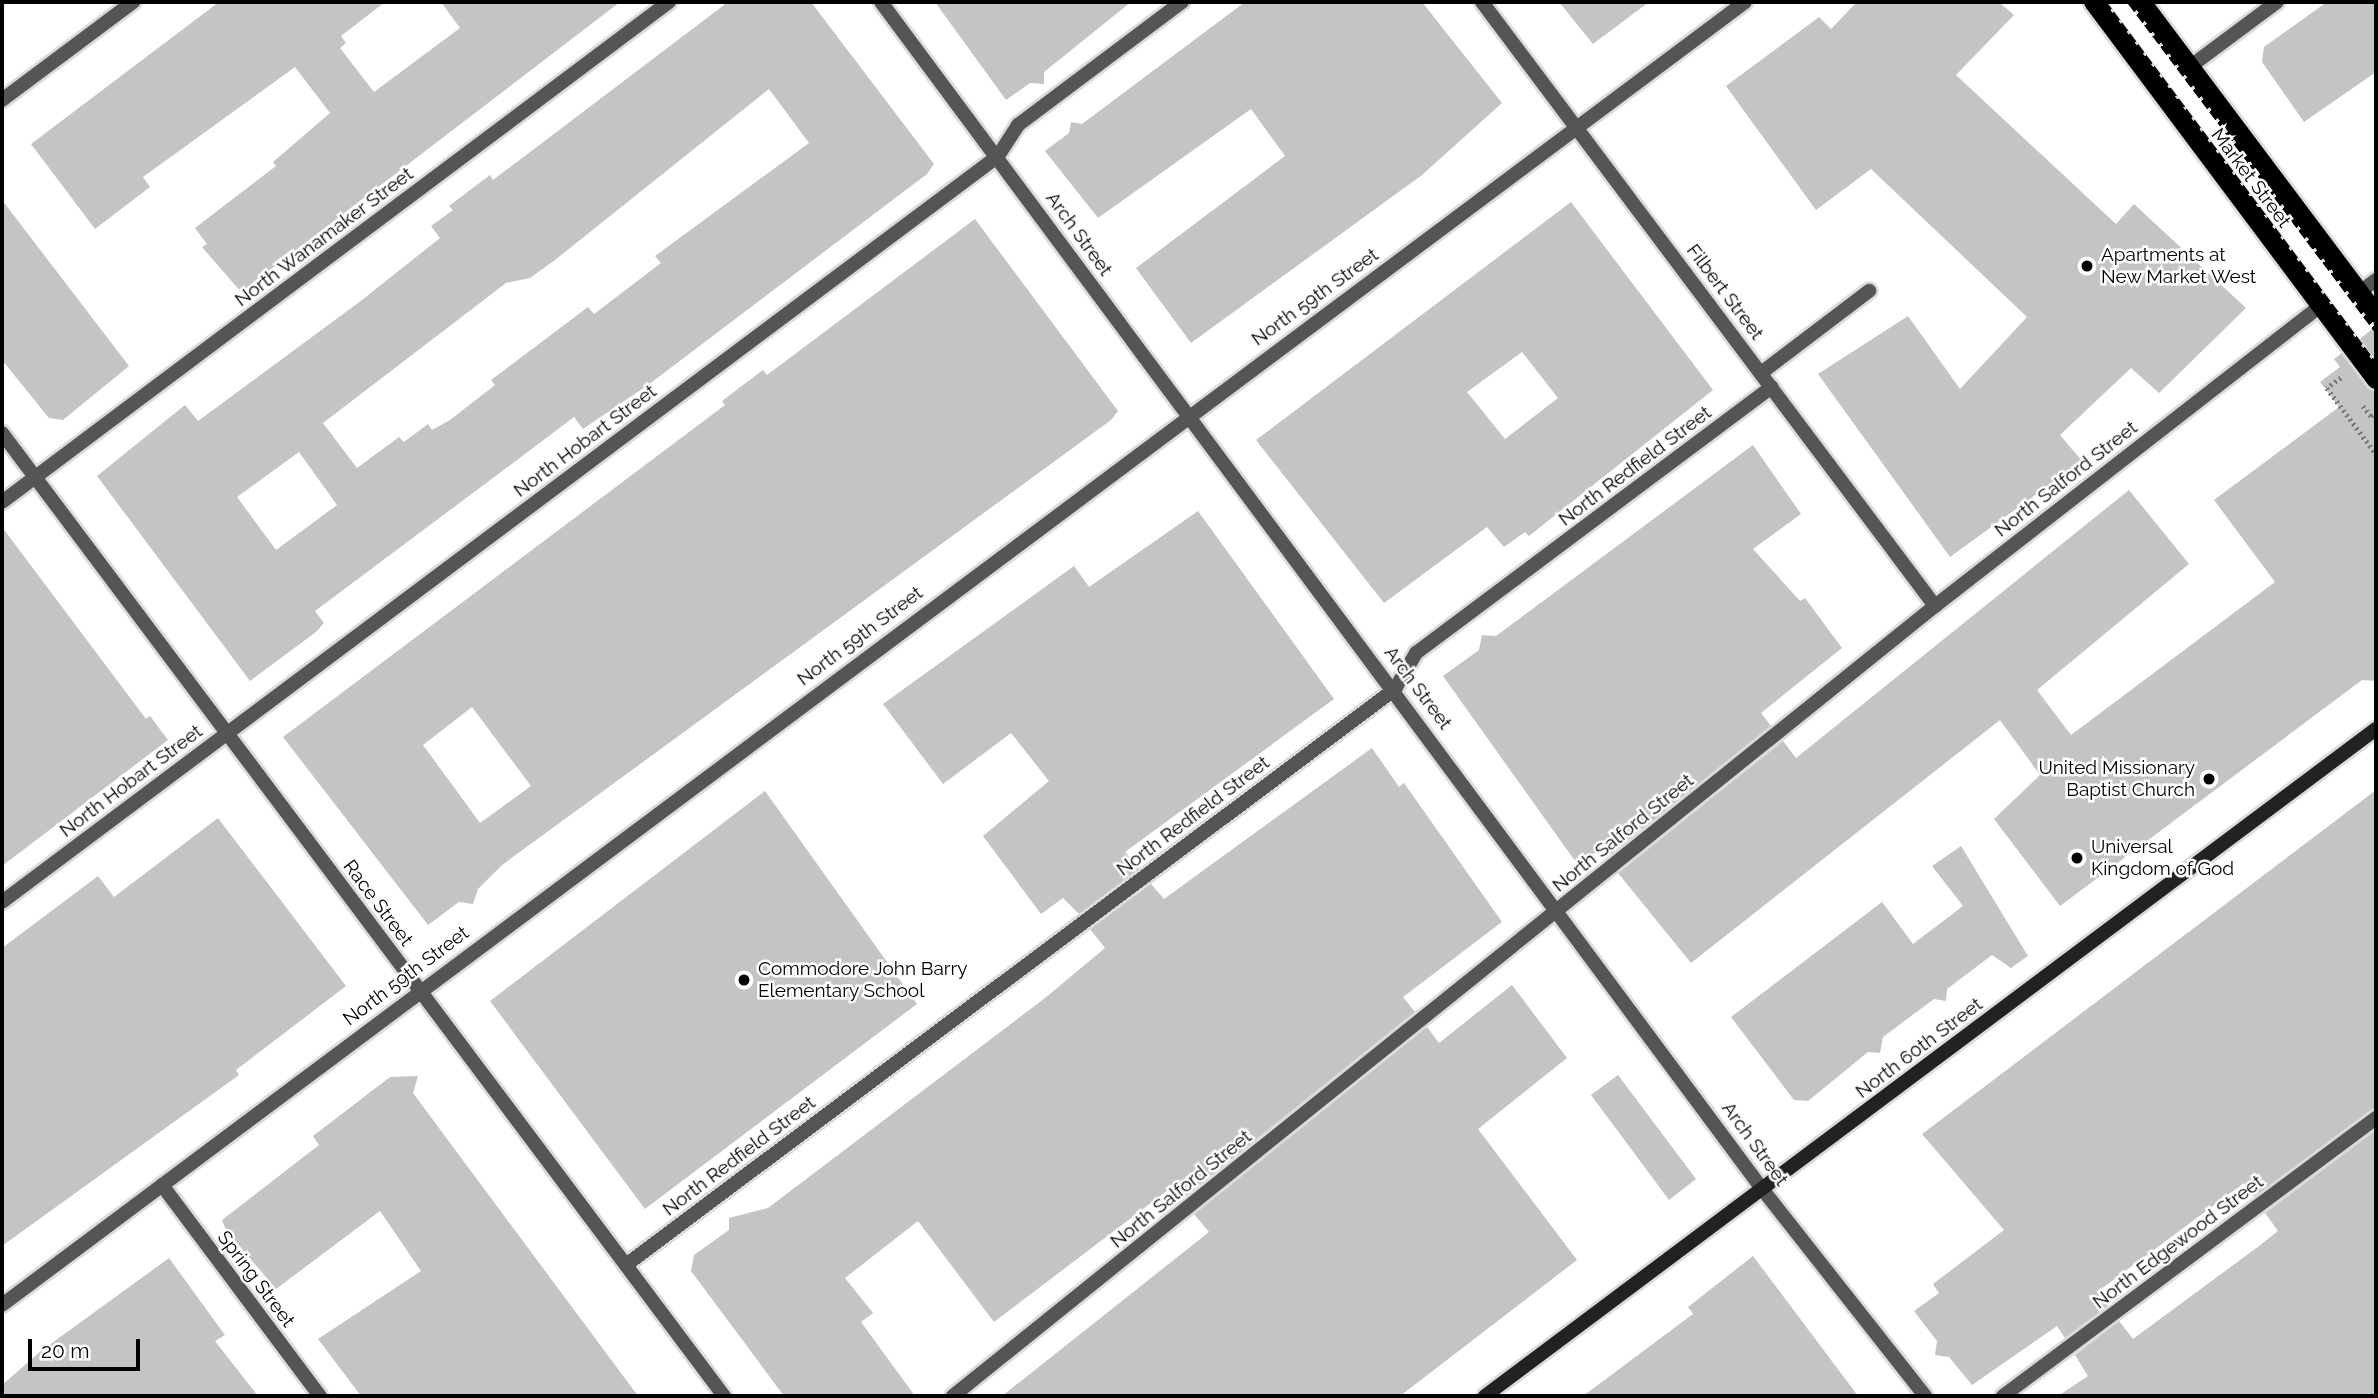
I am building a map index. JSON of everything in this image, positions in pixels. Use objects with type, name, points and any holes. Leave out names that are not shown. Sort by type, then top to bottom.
[{"type":"main road","name":"Market Street","points":[[2093,2],[2376,380]]},
{"type":"main road","name":"Market Street","points":[[2143,2],[2376,314]]},
{"type":"street","points":[[2,100],[133,2]]},
{"type":"street","name":"North Wanamaker Street","points":[[2,502],[669,2]]},
{"type":"street","name":"Arch Street","points":[[881,2],[1559,909],[1763,1189],[1925,1396]]},
{"type":"street","name":"North Hobart Street","points":[[2,902],[998,156],[1018,125],[1182,2]]},
{"type":"street","name":"Filbert Street","points":[[1482,2],[1935,606]]},
{"type":"street","name":"North 59th Street","points":[[2,1305],[1188,414],[1745,2]]},
{"type":"street","points":[[2191,66],[2277,2]]},
{"type":"street","points":[[2360,292],[2376,280]]},
{"type":"street","points":[[1761,373],[1869,291]]},
{"type":"street","name":"North Salford Street","points":[[953,1396],[1935,606],[2320,306]]},
{"type":"street","name":"North Redfield Street","points":[[626,1265],[1395,689],[1416,653],[1772,387]]},
{"type":"street","name":"Race Street","points":[[2,433],[724,1396]]},
{"type":"street","name":"North 60th Street","points":[[1485,1396],[2376,729]]},
{"type":"street","name":"North Edgewood Street","points":[[2003,1396],[2376,1118]]},
{"type":"street","name":"Spring Street","points":[[162,1185],[320,1396]]},
{"type":"path","points":[[2349,387],[2342,377],[2327,388],[2376,454]]},
{"type":"path","points":[[2356,397],[2371,416],[2376,411]]},
{"type":"building","points":[[219,2],[385,2],[341,36],[346,43],[340,48],[374,92],[460,28],[441,2],[620,2],[241,292],[202,247],[207,244],[195,228],[276,166],[273,162],[330,113],[295,67],[143,177],[150,187],[95,229],[31,144]]},
{"type":"building","points":[[728,2],[811,2],[934,164],[927,174],[648,385],[583,429],[574,417],[315,611],[324,623],[316,632],[250,681],[97,476],[185,405],[198,421],[362,300],[440,238],[431,226],[453,210],[449,206],[490,175],[493,180]],"holes":[[[769,89],[809,143],[655,256],[661,263],[594,314],[588,307],[491,380],[495,385],[450,420],[432,430],[428,424],[404,442],[399,437],[357,468],[323,423],[506,283],[530,278],[555,260]],[[299,452],[337,505],[276,550],[237,497]]]},
{"type":"building","points":[[935,2],[1131,2],[1044,72],[1044,84],[1030,83],[1006,100]]},
{"type":"building","points":[[1245,2],[1422,2],[1502,103],[1422,175],[1191,343],[1136,268],[1285,156],[1251,109],[1098,218],[1045,151],[1069,133],[1071,122],[1082,124]]},
{"type":"building","points":[[1559,2],[1649,2],[1593,44]]},
{"type":"building","name":"Apartments at New Market West","points":[[1857,2],[1999,2],[2014,15],[1956,75],[2116,224],[2134,204],[2246,308],[2159,393],[2131,368],[2060,435],[2082,461],[1950,557],[1818,374],[1908,316],[1960,389],[2027,317],[1871,169],[1816,210],[1726,86],[1819,17],[1831,29]]},
{"type":"building","points":[[2327,2],[2376,2],[2376,72],[2304,122],[2262,62],[2264,47]]},
{"type":"building","points":[[2,200],[129,366],[63,420],[49,418],[2,360]]},
{"type":"building","points":[[1571,202],[1713,390],[1529,536],[1525,532],[1504,547],[1487,527],[1384,603],[1256,440]],"holes":[[[1522,352],[1558,398],[1505,439],[1467,392]]]},
{"type":"building","points":[[975,219],[1118,411],[1111,420],[502,865],[478,889],[473,904],[459,902],[428,925],[283,737],[725,405],[722,401],[763,370],[767,375]],"holes":[[[472,707],[531,786],[480,823],[423,745]]]},
{"type":"building","points":[[2376,326],[2376,361],[2360,339]]},
{"type":"building","points":[[2342,353],[2376,391],[2376,681],[2362,680],[2060,906],[1994,819],[2040,775],[2000,720],[1691,963],[1618,873],[1783,741],[1796,758],[2129,490],[2189,564],[2037,690],[2071,735],[2275,582],[2214,500],[2339,407],[2320,382],[2340,367],[2334,359]]},
{"type":"building","points":[[1753,445],[1801,514],[1753,549],[1800,601],[1805,598],[1842,648],[1761,713],[1771,726],[1606,858],[1600,851],[1575,861],[1443,676],[1479,650],[1482,635],[1496,636]]},
{"type":"building","points":[[1198,511],[1334,699],[1125,852],[1139,869],[1079,914],[1063,898],[1041,914],[983,836],[1049,781],[1011,733],[943,784],[883,704],[1074,566],[1089,587]]},
{"type":"building","points":[[2,527],[146,719],[150,716],[168,740],[2,866]]},
{"type":"building","points":[[1372,748],[1399,787],[1404,783],[1502,922],[1403,997],[1415,1012],[1182,1199],[1172,1187],[994,1322],[918,1221],[845,1278],[873,1313],[861,1322],[915,1396],[784,1396],[691,1271],[694,1255],[729,1230],[729,1218],[768,1208],[1045,998],[1105,948],[1090,929],[1151,884],[1164,899]]},
{"type":"building","points":[[2376,790],[2376,1109],[2254,1197],[2244,1183],[2097,1292],[2108,1306],[2065,1338],[2057,1326],[1972,1385],[1949,1357],[1935,1355],[1937,1341],[1914,1311],[1939,1293],[1933,1284],[2004,1230],[1922,1134]]},
{"type":"building","name":"Commodore John Barry Elementary School","points":[[765,791],[917,1004],[645,1209],[490,1001]]},
{"type":"building","points":[[218,818],[346,986],[236,1070],[239,1075],[2,1246],[2,948],[98,876],[114,897]]},
{"type":"building","points":[[1961,846],[2028,956],[2011,968],[1992,955],[1947,989],[1946,1001],[1934,999],[1883,1037],[1880,1053],[1868,1052],[1808,1101],[1794,1100],[1731,1017],[1882,902],[1913,944],[1963,906],[1932,866]]},
{"type":"building","points":[[1512,985],[1567,1058],[1478,1129],[1577,1260],[1400,1396],[1002,1396],[1209,1232],[1194,1214],[1427,1027],[1439,1043]]},
{"type":"building","points":[[1618,1075],[1696,1179],[1669,1200],[1591,1095]]},
{"type":"building","points":[[418,1076],[413,1093],[638,1396],[361,1396],[318,1339],[421,1271],[380,1211],[276,1289],[226,1230],[222,1220],[319,1145],[313,1136],[390,1077]]},
{"type":"building","points":[[2376,1130],[2376,1396],[2058,1396],[2088,1376],[2075,1355],[2119,1321],[2133,1339],[2259,1246],[2278,1231],[2265,1213]]},
{"type":"building","points":[[1753,1256],[1858,1396],[1583,1396],[1693,1314],[1688,1307]]},
{"type":"building","points":[[169,1258],[225,1335],[215,1341],[258,1396],[2,1396],[2,1385],[41,1351]]},
{"type":"railway","points":[[2104,2],[2376,365]]},
{"type":"railway","points":[[2130,2],[2376,330]]},
{"type":"place","name":"Apartments at New Market West","points":[[2087,266]]},
{"type":"place","name":"United Missionary Baptist Church","points":[[2209,779]]},
{"type":"place","name":"Universal Kingdom of God","points":[[2077,858]]},
{"type":"place","name":"Commodore John Barry Elementary School","points":[[744,980]]}]
